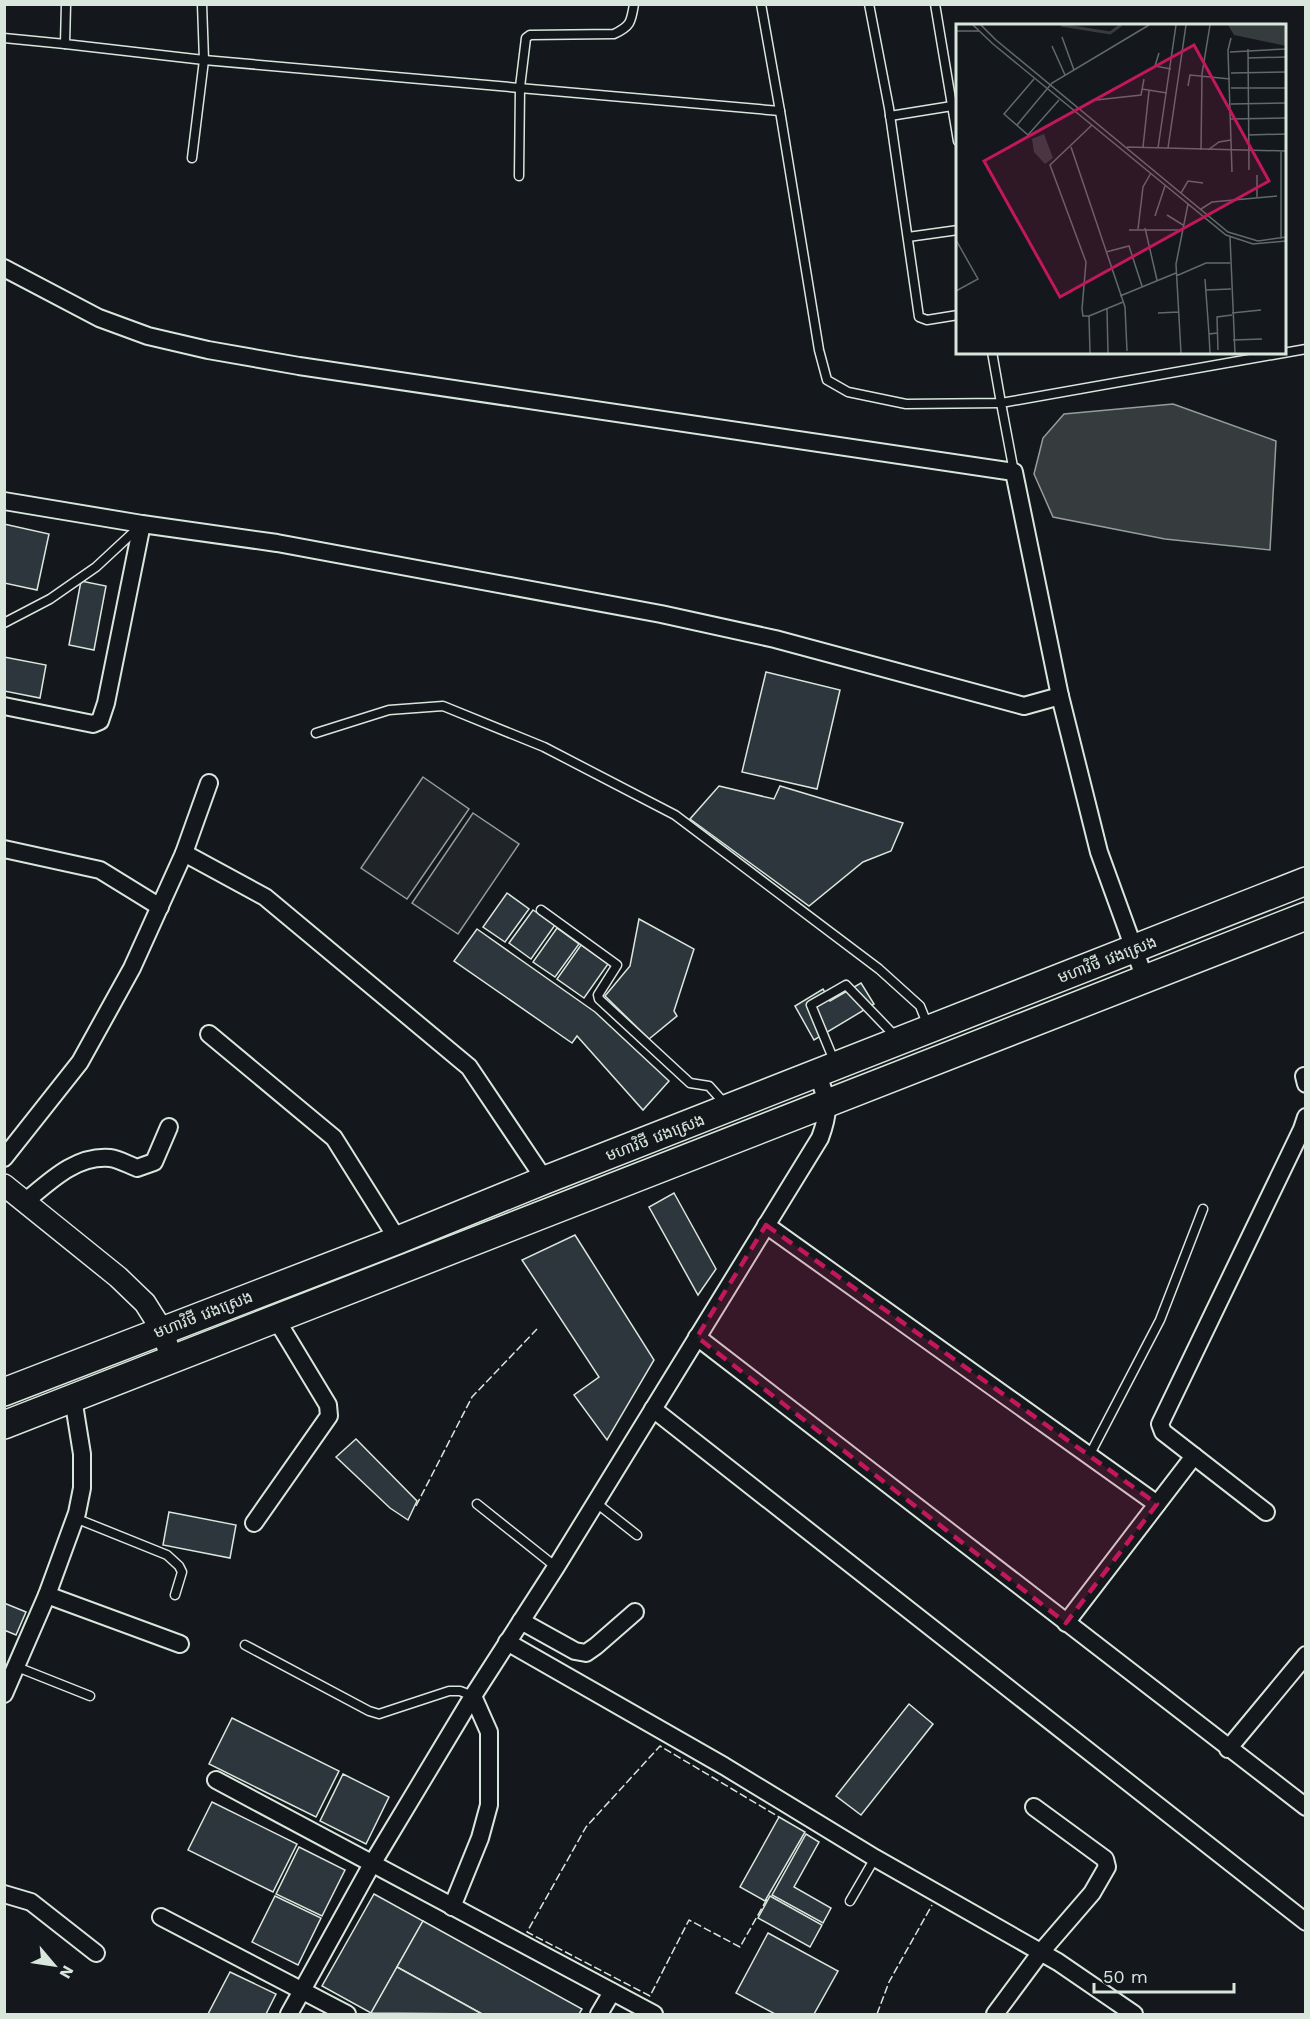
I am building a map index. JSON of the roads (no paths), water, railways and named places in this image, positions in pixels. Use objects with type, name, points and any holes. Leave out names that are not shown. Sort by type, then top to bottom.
[{"type":"main road","name":"មហាវិថី វេងស្រេង","points":[[4,1392],[398,1240],[1305,881]]},
{"type":"main road","name":"មហាវិថី វេងស្រេង","points":[[4,1425],[1305,916]]},
{"type":"street","points":[[4,268],[99,318],[148,336],[208,350],[1014,472],[1060,696],[1099,852],[1145,979]]},
{"type":"street","points":[[4,501],[277,543],[662,614],[775,639],[1024,706],[1060,696]]},
{"type":"street","points":[[4,706],[93,724],[100,721],[106,703],[142,524]]},
{"type":"street","points":[[4,1158],[80,1062],[132,968],[184,853],[208,783]]},
{"type":"street","points":[[4,849],[100,870],[160,907]]},
{"type":"street","points":[[184,853],[265,897],[469,1067],[545,1180]]},
{"type":"street","points":[[209,1035],[334,1138],[398,1240]]},
{"type":"street","points":[[289,2014],[372,1864],[473,1695],[556,1567],[820,1138],[828,1103],[826,1069]]},
{"type":"street","points":[[1266,1512],[1163,1432],[1160,1424],[1302,1129],[1305,1117]]},
{"type":"street","points":[[26,1201],[64,1170],[88,1161],[111,1158],[137,1168],[154,1162],[169,1127]]},
{"type":"street","points":[[4,1185],[118,1277],[145,1303],[162,1330],[172,1359]]},
{"type":"street","points":[[766,1225],[1157,1504]]},
{"type":"street","points":[[254,1522],[329,1416],[328,1405],[276,1319]]},
{"type":"street","points":[[697,1337],[1305,1807]]},
{"type":"street","points":[[4,1694],[47,1595],[75,1518],[82,1488],[82,1454],[73,1398]]},
{"type":"street","points":[[653,1409],[1305,1922]]},
{"type":"street","points":[[1065,1623],[1194,1456]]},
{"type":"street","points":[[47,1595],[180,1644]]},
{"type":"street","points":[[520,1622],[575,1651],[586,1653],[635,1612]]},
{"type":"street","points":[[507,1642],[724,1766],[875,1858],[1058,1962],[1134,2014]]},
{"type":"street","points":[[1228,1749],[1305,1655]]},
{"type":"street","points":[[452,1907],[477,1847],[489,1805],[489,1732],[473,1695]]},
{"type":"street","points":[[216,1780],[654,2014]]},
{"type":"street","points":[[995,2014],[1041,1953],[1092,1893],[1107,1868],[1106,1858],[1034,1807]]},
{"type":"street","points":[[4,1893],[31,1902],[96,1953]]},
{"type":"street","points":[[160,1917],[347,2014]]},
{"type":"street","points":[[600,2014],[612,1992]]},
{"type":"lane","points":[[64,44],[66,4]]},
{"type":"lane","points":[[192,158],[204,60],[202,4]]},
{"type":"lane","points":[[519,176],[520,87],[526,38],[530,36],[614,34],[625,29],[631,21],[634,4]]},
{"type":"lane","points":[[761,4],[819,350],[827,380],[848,392],[906,404],[1001,403],[1277,354]]},
{"type":"lane","points":[[869,4],[890,116],[920,317],[927,320],[956,315]]},
{"type":"lane","points":[[935,4],[956,134]]},
{"type":"lane","points":[[4,38],[204,60],[780,111]]},
{"type":"lane","points":[[890,116],[952,106]]},
{"type":"lane","points":[[908,237],[956,230]]},
{"type":"lane","points":[[1286,352],[1305,349]]},
{"type":"lane","points":[[992,354],[1014,472]]},
{"type":"lane","points":[[4,623],[50,599],[96,567],[142,524]]},
{"type":"lane","points":[[316,734],[389,710],[443,706],[544,747],[675,815],[879,969],[920,1006],[929,1029]]},
{"type":"lane","points":[[541,910],[617,964],[598,995],[599,999],[690,1083],[709,1086],[729,1108]]},
{"type":"lane","points":[[826,1069],[811,1005],[846,985],[900,1040]]},
{"type":"lane","points":[[1089,1456],[1160,1320],[1203,1209]]},
{"type":"lane","points":[[595,1502],[637,1535]]},
{"type":"lane","points":[[477,1503],[556,1567]]},
{"type":"lane","points":[[75,1518],[167,1555],[182,1572],[175,1595]]},
{"type":"lane","points":[[245,1645],[369,1711],[379,1714],[449,1691],[460,1691],[473,1695]]},
{"type":"lane","points":[[17,1667],[90,1696]]},
{"type":"lane","points":[[850,1901],[875,1858]]}]
